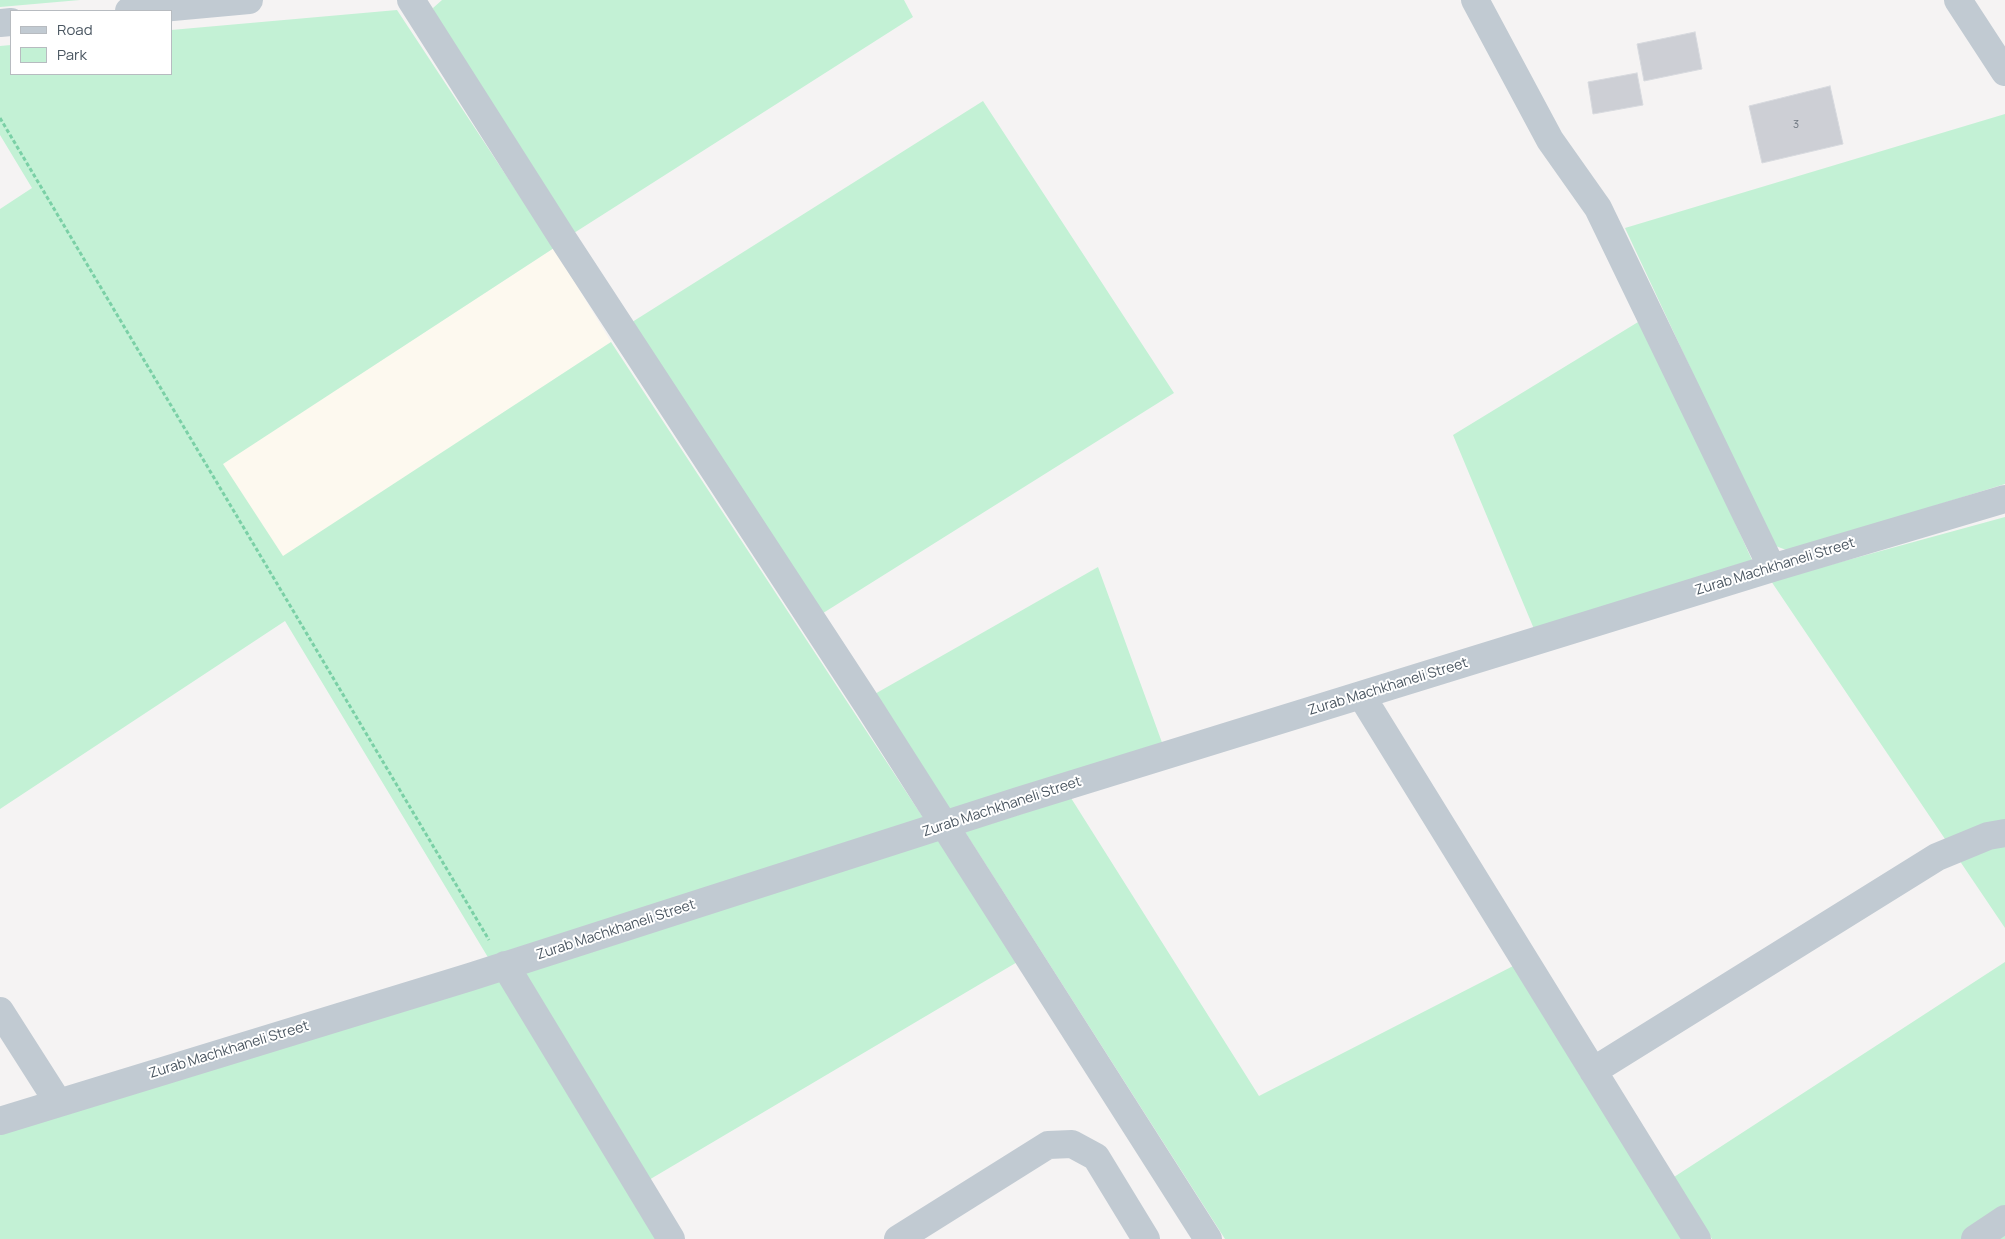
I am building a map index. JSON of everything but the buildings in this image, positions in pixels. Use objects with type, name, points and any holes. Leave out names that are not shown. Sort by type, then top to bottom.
[{"type":"street","points":[[141,10],[249,0]]},
{"type":"street","points":[[411,0],[563,239],[869,707],[1208,1239]]},
{"type":"street","points":[[1475,0],[1550,140],[1598,208],[1772,568]]},
{"type":"street","points":[[1958,0],[2005,72]]},
{"type":"street","name":"Zurab Machkhaneli Street","points":[[0,1121],[504,965],[1360,695],[1772,568],[2005,499]]},
{"type":"street","points":[[1360,695],[1697,1239]]},
{"type":"street","points":[[1593,1071],[1937,858],[1988,836],[2005,833]]},
{"type":"street","points":[[504,965],[671,1239]]},
{"type":"street","points":[[0,1011],[58,1102]]},
{"type":"street","points":[[898,1239],[1048,1144],[1072,1144],[1096,1157],[1146,1239]]},
{"type":"street","points":[[1975,1239],[2005,1219]]},
{"type":"path","points":[[0,118],[504,965]]},
{"type":"shaded area","points":[[554,248],[611,342],[283,557],[222,464]]},
{"type":"green space","points":[[0,0],[80,0],[0,7]]},
{"type":"green space","points":[[442,0],[904,0],[913,17],[574,233],[437,24],[433,8]]},
{"type":"green space","points":[[397,10],[554,248],[223,464],[283,556],[611,342],[924,819],[489,959],[285,621],[0,809],[0,209],[32,188],[0,135],[0,46],[10,45],[10,75],[172,75],[172,30]]},
{"type":"green space","points":[[983,101],[1174,393],[820,615],[629,324]]},
{"type":"green space","points":[[2005,114],[2005,484],[1789,551],[1773,545],[1625,228]]},
{"type":"green space","points":[[1643,319],[1752,560],[1534,629],[1453,435]]},
{"type":"green space","points":[[2005,517],[2005,928],[1771,581]]},
{"type":"green space","points":[[1098,567],[1164,748],[948,814],[873,695]]},
{"type":"green space","points":[[1071,798],[1259,1096],[1517,964],[1688,1239],[1225,1239],[965,832]]},
{"type":"green space","points":[[937,839],[1019,961],[637,1187],[672,1239],[0,1239],[0,1135]]},
{"type":"green space","points":[[2005,962],[2005,1239],[1712,1239],[1674,1177]]}]
